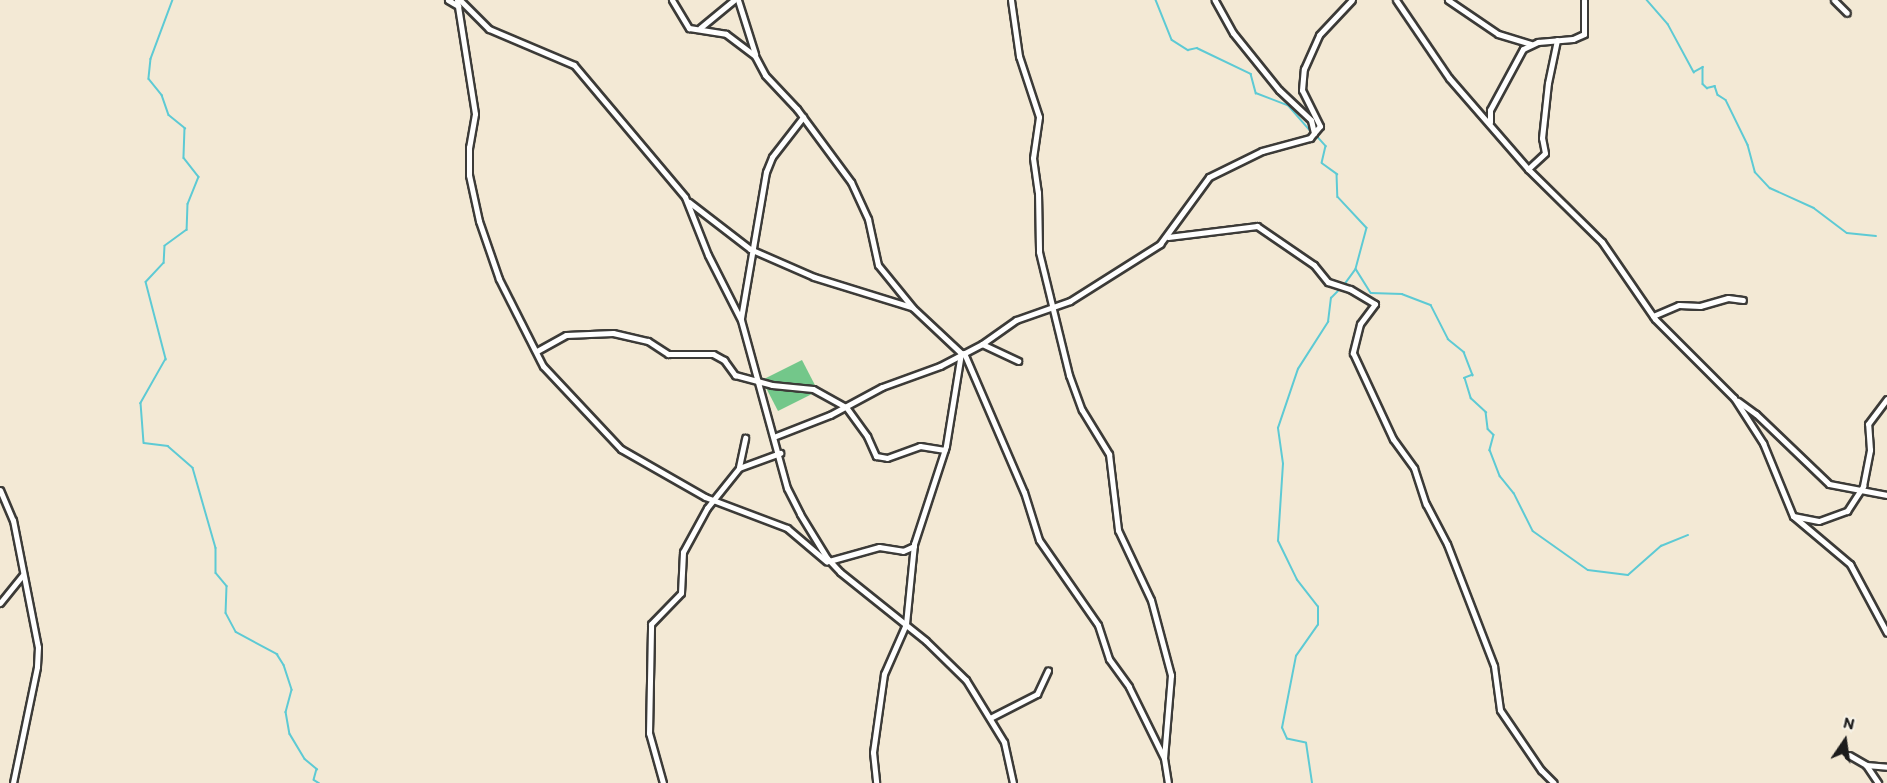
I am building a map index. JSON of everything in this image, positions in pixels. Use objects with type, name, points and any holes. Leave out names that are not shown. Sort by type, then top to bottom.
[{"type":"street","points":[[448,0],[459,2],[489,29],[574,65],[687,200],[750,249],[814,278],[913,308]]},
{"type":"street","points":[[672,0],[685,24],[732,36],[755,56]]},
{"type":"street","points":[[700,28],[736,0],[755,56],[765,75],[803,117],[851,182],[868,219],[876,262],[913,308],[962,353],[1024,492],[1039,540],[1096,620],[1109,659],[1129,687],[1164,758]]},
{"type":"street","points":[[1011,0],[1019,56],[1039,117],[1033,158],[1038,192],[1036,232],[1054,308],[1075,395],[1109,454],[1118,530],[1151,600],[1171,675],[1164,758],[1168,783]]},
{"type":"street","points":[[1215,0],[1233,33],[1279,90],[1305,113],[1314,133]]},
{"type":"street","points":[[776,436],[846,407],[882,387],[982,344],[1016,320],[1054,308],[1168,237],[1209,177],[1262,152],[1305,141],[1321,128],[1302,90],[1304,69],[1319,35],[1352,0]]},
{"type":"street","points":[[1396,0],[1433,58],[1528,169],[1602,242],[1653,316],[1734,398],[1756,414],[1829,484],[1861,491],[1871,490],[1887,495]]},
{"type":"street","points":[[1448,0],[1498,34],[1520,43],[1557,40],[1584,34],[1584,0]]},
{"type":"street","points":[[1834,0],[1847,13]]},
{"type":"street","points":[[459,2],[476,120],[469,147],[470,178],[486,246],[546,370],[614,444],[704,496],[715,498],[789,529],[836,567]]},
{"type":"street","points":[[1528,169],[1545,153],[1545,101],[1557,40]]},
{"type":"street","points":[[1492,126],[1489,113],[1505,79],[1523,49],[1533,43]]},
{"type":"street","points":[[741,320],[750,249],[768,165],[803,117]]},
{"type":"street","points":[[687,200],[708,255],[741,320],[776,436],[790,494],[829,561],[897,621],[906,624],[951,663],[990,718],[1007,749],[1013,783]]},
{"type":"street","points":[[1168,237],[1257,226],[1314,265],[1328,282],[1350,289],[1375,305],[1360,324],[1353,352],[1394,439],[1414,468],[1447,544],[1494,666],[1500,710],[1541,770],[1554,783]]},
{"type":"street","points":[[1653,316],[1679,305],[1700,306],[1728,298],[1743,300]]},
{"type":"street","points":[[537,351],[566,335],[621,333],[648,341],[668,354],[716,355],[733,374],[760,381],[813,389],[846,407],[867,436],[876,456],[887,458],[920,446],[945,450]]},
{"type":"street","points":[[982,344],[1018,361]]},
{"type":"street","points":[[876,783],[873,756],[884,674],[906,624],[914,546],[945,450],[962,353]]},
{"type":"street","points":[[1734,398],[1763,443],[1793,516],[1850,564],[1887,633]]},
{"type":"street","points":[[1793,516],[1819,521],[1847,511],[1861,491],[1864,482],[1870,450],[1868,424],[1887,399]]},
{"type":"street","points":[[663,783],[649,733],[650,629],[655,618],[681,593],[683,552],[715,498],[739,468],[745,438]]},
{"type":"street","points":[[739,468],[780,453]]},
{"type":"street","points":[[1864,482],[1871,490]]},
{"type":"street","points":[[0,490],[13,520],[38,659],[14,783]]},
{"type":"street","points":[[829,561],[878,548],[903,551],[914,546]]},
{"type":"street","points":[[0,603],[23,574]]},
{"type":"street","points":[[990,718],[1037,694],[1048,670]]},
{"type":"street","points":[[1849,755],[1866,765],[1887,767]]},
{"type":"street","points":[[1866,765],[1878,783]]},
{"type":"green space","points":[[802,360],[818,391],[778,411],[762,380]]},
{"type":"waterway","points":[[173,0],[151,59],[149,79],[162,95],[169,115],[185,128],[184,158],[199,177],[188,204],[187,230],[165,246],[164,263],[146,282],[166,359],[141,403],[144,443],[168,446],[193,468],[216,548],[216,573],[227,586],[226,613],[236,632],[277,654],[284,665],[292,690],[286,712],[290,734],[305,759],[317,769],[314,780],[319,783]]},
{"type":"waterway","points":[[1156,0],[1172,40],[1188,50],[1197,48],[1251,74],[1256,93],[1288,105],[1310,130]]},
{"type":"waterway","points":[[1647,0],[1668,24],[1694,72],[1703,67],[1703,84],[1707,88],[1715,86],[1718,95],[1726,100],[1748,145],[1755,172],[1770,188],[1814,208],[1847,233],[1876,236]]},
{"type":"waterway","points":[[1316,135],[1326,146],[1322,163],[1337,174],[1338,197],[1367,228],[1356,269],[1371,293],[1402,294],[1431,305],[1448,339],[1464,352],[1473,375],[1465,378],[1471,398],[1486,412],[1488,429],[1494,435],[1490,450],[1500,476],[1514,493],[1533,531],[1588,570],[1628,575],[1661,546],[1688,535]]},
{"type":"waterway","points":[[1344,285],[1355,270]]},
{"type":"waterway","points":[[1312,783],[1306,743],[1287,739],[1282,728],[1296,656],[1318,625],[1318,607],[1297,580],[1278,541],[1283,464],[1278,428],[1298,369],[1328,322],[1331,298],[1340,289]]}]
